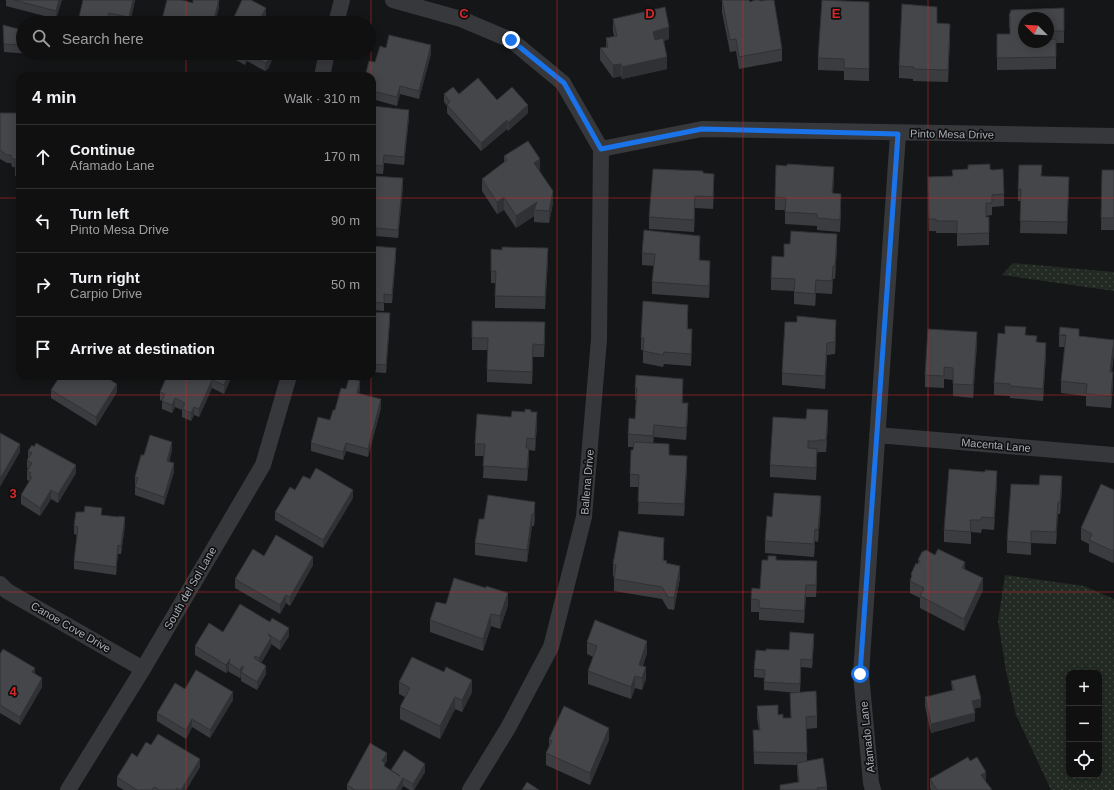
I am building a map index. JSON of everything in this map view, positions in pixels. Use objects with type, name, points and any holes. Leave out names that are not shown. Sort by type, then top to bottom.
[{"type":"street","points":[[338,16],[342,0]]},
{"type":"street","points":[[393,0],[461,19],[511,40],[564,83],[601,149]]},
{"type":"street","points":[[323,72],[325,60]]},
{"type":"street","name":"Pinto Mesa Drive","points":[[601,149],[702,129],[898,134],[1114,136]]},
{"type":"street","name":"Afamado Lane","points":[[873,790],[860,674],[898,134]]},
{"type":"street","name":"Ballena Drive","points":[[470,790],[508,728],[551,647],[584,517],[599,338],[601,149]]},
{"type":"street","name":"South del Sol Lane","points":[[68,790],[143,669],[263,465],[288,380]]},
{"type":"street","name":"Macenta Lane","points":[[877,435],[1114,455]]},
{"type":"street","name":"Canoe Cove Drive","points":[[0,584],[7,591],[143,669]]},
{"type":"shaded area","points":[[1013,263],[1114,272],[1114,291],[1002,275]]},
{"type":"shaded area","points":[[1005,575],[1084,586],[1114,599],[1114,790],[1051,790],[1016,715],[1006,671],[998,621]]},
{"type":"building","points":[[14,0],[59,0],[56,11]]},
{"type":"building","points":[[83,0],[133,0],[129,16],[109,13],[108,16],[79,16]]},
{"type":"building","points":[[167,0],[181,0],[193,3],[193,0],[219,0],[215,16],[163,16]]},
{"type":"building","points":[[242,0],[251,0],[266,8],[262,16],[234,16]]},
{"type":"building","points":[[722,0],[749,0],[750,2],[755,0],[774,0],[782,49],[739,57],[736,39],[730,40]]},
{"type":"building","points":[[822,0],[869,2],[869,69],[844,68],[844,59],[818,58]]},
{"type":"building","points":[[902,4],[937,7],[937,23],[950,24],[948,70],[913,69],[914,67],[899,66]]},
{"type":"building","points":[[665,7],[669,27],[653,32],[655,40],[663,38],[667,57],[622,67],[621,64],[613,65],[600,48],[608,47],[606,38],[617,36],[613,19]]},
{"type":"building","points":[[1064,8],[1064,31],[1054,31],[1054,12],[1018,12],[1018,48],[1054,48],[1054,39],[1056,39],[1056,57],[997,58],[997,34],[1010,34],[1009,16],[1011,10]]},
{"type":"building","points":[[3,25],[16,28],[16,45],[4,44]]},
{"type":"building","points":[[389,35],[431,45],[419,91],[400,86],[397,97],[376,92],[376,72],[366,72],[369,61],[375,62],[380,46],[386,48]]},
{"type":"building","points":[[260,60],[268,60],[265,63]]},
{"type":"building","points":[[478,78],[497,100],[512,87],[528,105],[508,123],[507,120],[481,143],[447,105],[450,102],[444,94],[453,87],[459,94]]},
{"type":"building","points":[[376,106],[409,110],[404,157],[384,155],[383,166],[376,165]]},
{"type":"building","points":[[0,113],[16,113],[16,168],[15,159],[12,159],[11,155],[7,155],[0,150]]},
{"type":"building","points":[[528,141],[540,159],[534,163],[553,191],[549,211],[534,210],[537,202],[516,216],[504,197],[497,202],[482,179],[507,160],[504,156]]},
{"type":"building","points":[[787,164],[834,167],[832,193],[841,194],[840,220],[817,218],[817,214],[785,212],[786,198],[775,197],[776,165],[787,166]]},
{"type":"building","points":[[990,164],[990,169],[992,170],[1003,169],[1004,194],[992,195],[992,203],[986,203],[986,217],[989,217],[989,233],[957,234],[957,221],[936,221],[936,219],[929,219],[928,177],[953,176],[952,170],[968,169],[968,165]]},
{"type":"building","points":[[1019,165],[1042,165],[1041,176],[1069,177],[1067,222],[1020,221],[1021,189],[1018,189]]},
{"type":"building","points":[[653,169],[703,171],[703,173],[714,174],[713,197],[695,196],[694,220],[649,217]]},
{"type":"building","points":[[1102,170],[1114,170],[1114,218],[1101,218]]},
{"type":"building","points":[[376,176],[403,178],[398,230],[376,228]]},
{"type":"building","points":[[644,230],[700,236],[699,260],[710,261],[709,286],[652,282],[655,254],[642,253]]},
{"type":"building","points":[[791,231],[837,234],[835,267],[833,266],[832,281],[816,280],[815,294],[794,292],[795,279],[771,278],[772,256],[784,257],[784,244],[790,244]]},
{"type":"building","points":[[376,246],[396,248],[392,295],[384,294],[384,303],[376,302]]},
{"type":"building","points":[[502,247],[548,248],[545,297],[495,296],[496,271],[491,271],[491,249],[502,250]]},
{"type":"building","points":[[643,301],[688,305],[687,329],[692,329],[691,354],[664,352],[663,355],[643,351],[644,338],[641,338]]},
{"type":"building","points":[[376,312],[390,313],[386,365],[376,364]]},
{"type":"building","points":[[797,316],[836,320],[835,342],[827,343],[825,376],[782,373],[785,322],[797,322]]},
{"type":"building","points":[[472,321],[545,322],[544,345],[533,344],[532,372],[487,370],[488,338],[472,338]]},
{"type":"building","points":[[1005,326],[1026,327],[1025,335],[1037,336],[1036,342],[1046,343],[1043,389],[994,383],[998,333],[1005,334]]},
{"type":"building","points":[[1060,327],[1079,329],[1079,336],[1114,340],[1110,372],[1113,372],[1111,396],[1086,394],[1087,384],[1061,381],[1066,335],[1059,335]]},
{"type":"building","points":[[928,329],[977,332],[973,385],[953,384],[953,368],[944,367],[944,376],[925,375]]},
{"type":"building","points":[[636,375],[683,379],[682,403],[688,403],[686,428],[654,425],[653,436],[628,434],[629,418],[635,419],[637,388],[635,388]]},
{"type":"building","points":[[57,380],[110,380],[117,384],[96,417],[51,390]]},
{"type":"building","points":[[165,380],[212,380],[199,409],[194,407],[191,413],[182,409],[185,403],[175,398],[172,405],[162,401],[165,394],[160,392]]},
{"type":"building","points":[[212,380],[226,380],[224,385]]},
{"type":"building","points":[[348,380],[360,381],[357,393],[381,399],[368,449],[346,443],[343,452],[311,443],[318,417],[330,420],[333,410],[335,410],[341,388],[346,389]]},
{"type":"building","points":[[525,409],[531,410],[531,412],[537,412],[535,439],[527,438],[526,448],[529,448],[527,469],[483,466],[485,444],[475,444],[477,414],[511,417],[512,411],[525,412]]},
{"type":"building","points":[[807,409],[828,410],[826,440],[808,441],[808,448],[817,449],[816,468],[770,465],[773,417],[806,419]]},
{"type":"building","points":[[0,433],[20,444],[0,479]]},
{"type":"building","points":[[150,435],[172,442],[167,461],[174,463],[164,497],[135,487],[138,478],[135,477],[141,455],[144,455]]},
{"type":"building","points":[[634,442],[669,444],[669,455],[687,456],[684,504],[638,502],[639,475],[630,474],[631,450],[633,450]]},
{"type":"building","points":[[36,443],[76,465],[58,494],[51,490],[40,508],[21,495],[32,477],[29,476],[31,473],[27,471],[32,463],[27,460],[32,453],[28,451],[32,445],[34,447]]},
{"type":"building","points":[[316,468],[353,490],[323,540],[275,512],[290,487],[295,490],[303,476],[310,479]]},
{"type":"building","points":[[949,469],[985,472],[985,470],[997,471],[994,518],[982,517],[981,520],[970,520],[971,532],[944,530]]},
{"type":"building","points":[[1040,475],[1062,476],[1060,502],[1058,502],[1056,532],[1031,531],[1031,543],[1007,541],[1011,484],[1039,485]]},
{"type":"building","points":[[1101,484],[1114,490],[1113,551],[1089,540],[1092,534],[1081,528]]},
{"type":"building","points":[[774,493],[821,496],[818,530],[815,529],[814,544],[765,541],[767,516],[772,517]]},
{"type":"building","points":[[488,495],[535,502],[527,550],[475,543],[479,519],[484,519]]},
{"type":"building","points":[[85,506],[102,508],[101,515],[125,517],[121,546],[118,545],[116,567],[74,561],[78,527],[74,526],[76,512],[84,512]]},
{"type":"building","points":[[619,531],[664,538],[663,560],[667,561],[666,563],[680,566],[674,598],[668,597],[662,587],[614,579],[616,565],[613,564]]},
{"type":"building","points":[[276,535],[313,557],[290,597],[286,595],[280,605],[235,579],[253,549],[264,556]]},
{"type":"building","points":[[938,549],[965,562],[962,568],[983,578],[964,619],[920,596],[924,588],[910,581],[911,574],[916,563],[918,564],[920,561],[918,560],[922,552],[926,550],[935,555]]},
{"type":"building","points":[[768,556],[776,556],[776,560],[817,561],[816,585],[806,585],[804,611],[759,608],[759,600],[751,599],[752,588],[760,589],[762,560],[768,560]]},
{"type":"building","points":[[454,578],[508,593],[500,616],[491,614],[483,639],[430,620],[436,602],[446,604]]},
{"type":"building","points":[[240,604],[270,622],[272,618],[289,628],[280,642],[268,634],[271,638],[259,658],[255,656],[254,658],[266,666],[257,682],[241,672],[244,667],[242,666],[240,670],[229,663],[230,659],[226,665],[195,646],[209,623],[223,632]]},
{"type":"building","points":[[595,620],[647,641],[639,665],[646,667],[642,678],[635,676],[631,687],[588,671],[597,646],[587,642]]},
{"type":"building","points":[[790,632],[814,634],[812,660],[801,659],[800,684],[764,682],[765,670],[754,669],[756,650],[789,650]]},
{"type":"building","points":[[3,649],[35,668],[32,672],[42,678],[20,717],[0,705],[0,654]]},
{"type":"building","points":[[412,657],[444,672],[446,667],[472,680],[462,700],[455,697],[440,726],[400,707],[410,688],[399,682]]},
{"type":"building","points":[[196,670],[233,692],[210,730],[192,719],[186,730],[157,713],[175,683],[185,689]]},
{"type":"building","points":[[975,675],[981,699],[972,701],[975,713],[931,724],[925,697],[954,690],[951,681]]},
{"type":"building","points":[[816,691],[817,716],[806,717],[807,753],[754,752],[753,730],[760,730],[757,706],[778,705],[778,715],[783,714],[783,718],[791,718],[790,693]]},
{"type":"building","points":[[564,706],[609,728],[590,773],[546,753],[552,741],[549,739]]},
{"type":"building","points":[[158,734],[200,759],[181,790],[177,788],[176,790],[160,790],[154,787],[152,790],[137,790],[117,777],[132,753],[137,757],[146,742],[151,745]]},
{"type":"building","points":[[370,743],[387,753],[382,761],[385,763],[384,766],[400,776],[391,770],[404,750],[425,764],[413,784],[403,778],[396,790],[355,790],[347,785]]},
{"type":"building","points":[[968,757],[970,761],[977,757],[986,772],[981,775],[992,790],[937,790],[930,779]]},
{"type":"building","points":[[823,758],[827,787],[817,788],[818,790],[780,790],[780,785],[799,782],[797,763]]},
{"type":"building","points":[[527,782],[539,790],[522,790]]},
{"type":"route","points":[[511,40],[564,83],[601,149],[702,129],[898,134],[860,674]]}]
